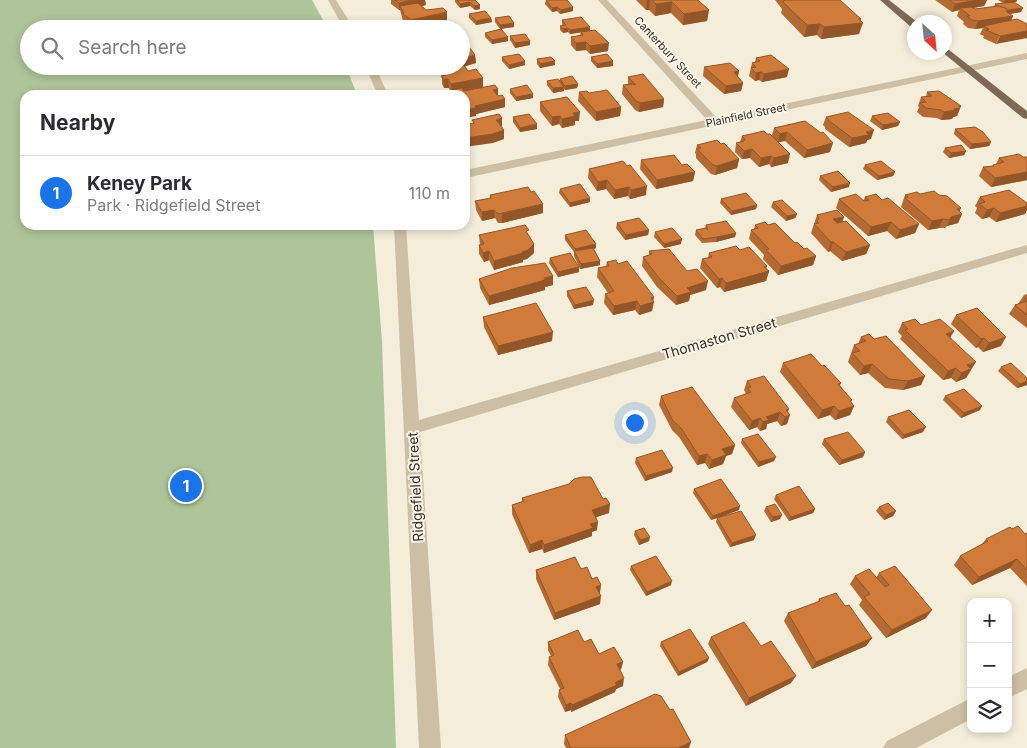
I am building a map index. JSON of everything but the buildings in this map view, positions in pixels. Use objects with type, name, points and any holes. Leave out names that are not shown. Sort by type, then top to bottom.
[{"type":"main road","points":[[884,0],[907,19]]},
{"type":"main road","points":[[952,55],[1027,116]]},
{"type":"street","points":[[332,0],[344,20]]},
{"type":"street","name":"Canterbury Street","points":[[602,0],[715,122]]},
{"type":"street","name":"Plainfield Street","points":[[470,173],[1027,56]]},
{"type":"street","points":[[374,75],[381,90]]},
{"type":"street","name":"Ridgefield Street","points":[[400,230],[430,748]]},
{"type":"street","name":"Thomaston Street","points":[[412,428],[1027,248]]},
{"type":"street","points":[[1012,686],[1027,678]]},
{"type":"street","points":[[894,748],[967,710]]},
{"type":"green space","points":[[0,0],[312,0],[323,20],[20,20],[20,75],[349,75],[355,90],[20,90],[20,230],[373,230],[382,342],[396,748],[0,748]]},
{"type":"place","name":"Keney Park","points":[[186,486]]}]
